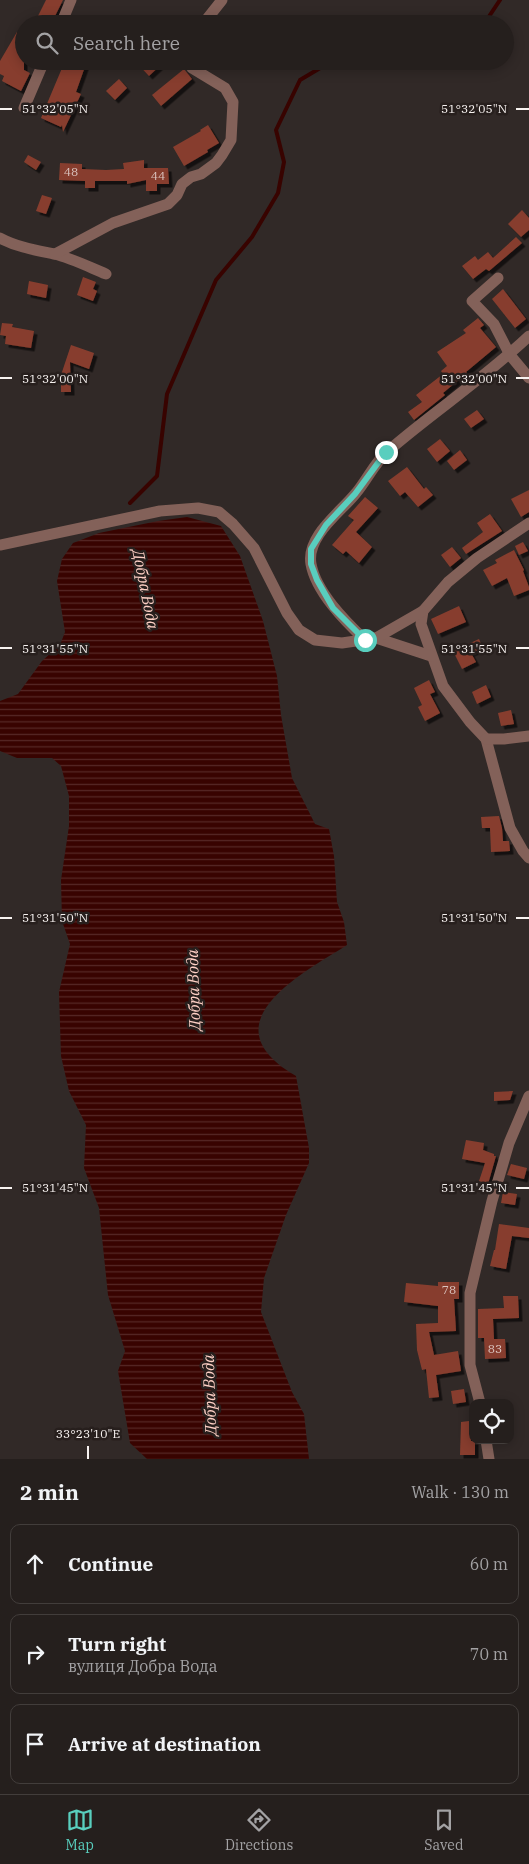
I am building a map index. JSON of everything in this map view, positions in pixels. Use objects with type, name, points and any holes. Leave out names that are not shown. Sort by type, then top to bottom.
[{"type":"street","points":[[64,15],[71,0]]},
{"type":"street","points":[[210,15],[222,0]]},
{"type":"street","points":[[24,108],[40,70]]},
{"type":"street","points":[[55,254],[113,223],[168,204],[177,195],[182,184],[216,163],[231,140],[233,102],[225,88],[195,70]]},
{"type":"street","points":[[0,238],[10,244],[37,252],[55,254],[106,274]]},
{"type":"street","points":[[498,278],[472,301],[494,324],[510,355],[529,378]]},
{"type":"street","points":[[431,656],[370,639],[333,608],[317,580],[311,564],[311,549],[326,525],[355,494],[386,452],[510,355],[529,336]]},
{"type":"street","points":[[0,545],[160,511],[198,508],[219,512],[233,524],[254,548],[287,613],[299,630],[315,640],[342,643],[370,639],[423,612],[448,582],[477,558],[529,523]]},
{"type":"street","points":[[0,534],[16,541]]},
{"type":"street","points":[[423,612],[421,624],[443,686],[470,722],[486,739],[510,828],[529,858]]},
{"type":"street","points":[[486,739],[529,736]]},
{"type":"street","points":[[479,1399],[470,1365],[470,1293],[492,1201],[507,1151],[529,1096]]},
{"type":"street","points":[[487,1444],[489,1459]]},
{"type":"water","points":[[187,517],[221,526],[240,556],[263,621],[277,676],[281,715],[292,778],[315,824],[329,829],[334,856],[337,902],[344,922],[347,945],[286,986],[270,1003],[260,1020],[260,1038],[271,1057],[296,1076],[309,1148],[309,1163],[286,1215],[264,1278],[261,1312],[292,1392],[304,1414],[309,1459],[147,1459],[130,1443],[118,1371],[125,1351],[108,1295],[99,1208],[84,1168],[86,1125],[69,1091],[61,1056],[59,992],[70,944],[62,921],[61,880],[69,826],[69,796],[61,766],[52,758],[17,758],[0,751],[0,701],[18,694],[42,661],[60,645],[65,632],[57,581],[62,559],[73,543],[99,533]]},
{"type":"building","points":[[46,0],[63,0],[56,15],[38,15]]},
{"type":"building","points":[[15,35],[15,70],[24,70],[30,73],[21,91],[2,81],[4,76],[0,74],[0,61]]},
{"type":"building","points":[[61,70],[84,70],[76,92],[81,94],[63,132],[62,125],[61,127],[41,118]]},
{"type":"building","points":[[143,70],[155,70],[149,76]]},
{"type":"building","points":[[183,70],[192,79],[161,106],[152,95]]},
{"type":"building","points":[[119,79],[127,88],[115,100],[106,91]]},
{"type":"building","points":[[208,125],[219,143],[184,166],[173,147]]},
{"type":"building","points":[[28,155],[41,162],[36,170],[24,162]]},
{"type":"building","points":[[144,160],[144,168],[168,168],[169,184],[157,184],[157,191],[146,191],[146,180],[127,184],[127,181],[95,181],[95,188],[85,188],[85,181],[59,180],[60,163],[82,164],[82,169],[106,170],[124,169],[123,163]]},
{"type":"building","points":[[42,195],[52,198],[46,214],[36,211]]},
{"type":"building","points":[[522,210],[529,218],[529,230],[521,237],[508,224]]},
{"type":"building","points":[[516,237],[522,243],[489,271],[486,269],[473,279],[462,266],[475,256],[478,260],[488,252],[493,258]]},
{"type":"building","points":[[83,277],[96,282],[93,289],[97,291],[93,301],[77,295]]},
{"type":"building","points":[[29,281],[48,285],[46,298],[27,294]]},
{"type":"building","points":[[503,289],[526,319],[515,328],[492,299]]},
{"type":"building","points":[[478,318],[484,325],[480,328],[496,347],[443,393],[445,395],[414,420],[408,412],[422,402],[416,395],[443,374],[441,371],[447,366],[437,352],[466,333],[463,330]]},
{"type":"building","points":[[2,323],[13,324],[12,327],[34,331],[31,348],[5,344],[6,336],[0,335]]},
{"type":"building","points":[[71,345],[94,353],[89,369],[70,362],[71,392],[61,392],[61,375]]},
{"type":"building","points":[[477,410],[484,419],[471,428],[464,419]]},
{"type":"building","points":[[440,439],[450,451],[437,462],[427,449]]},
{"type":"building","points":[[460,450],[467,460],[454,470],[447,461]]},
{"type":"building","points":[[407,467],[424,489],[426,487],[433,495],[418,507],[405,492],[400,496],[388,481]]},
{"type":"building","points":[[529,490],[529,512],[521,517],[511,499]]},
{"type":"building","points":[[365,497],[378,508],[356,532],[372,547],[359,563],[346,551],[343,554],[332,545],[354,520],[348,516]]},
{"type":"building","points":[[490,514],[502,531],[466,554],[462,548],[483,532],[477,523]]},
{"type":"building","points":[[523,542],[528,551],[519,555],[515,546]]},
{"type":"building","points":[[452,547],[461,558],[450,567],[441,555]]},
{"type":"building","points":[[514,550],[524,570],[529,590],[514,596],[507,578],[492,586],[483,570],[497,563],[495,560]]},
{"type":"building","points":[[459,606],[466,622],[438,634],[431,619]]},
{"type":"building","points":[[479,639],[483,648],[471,653],[476,662],[462,669],[453,651]]},
{"type":"building","points":[[429,680],[435,692],[430,694],[440,713],[425,721],[418,707],[422,705],[414,688]]},
{"type":"building","points":[[486,685],[491,697],[477,704],[472,692]]},
{"type":"building","points":[[511,710],[514,724],[501,726],[498,713]]},
{"type":"building","points":[[499,816],[503,841],[509,841],[510,851],[491,852],[490,828],[482,828],[481,817]]},
{"type":"building","points":[[513,1091],[510,1100],[494,1101],[494,1092]]},
{"type":"building","points":[[466,1140],[484,1143],[483,1150],[496,1156],[488,1184],[479,1181],[485,1163],[462,1159]]},
{"type":"building","points":[[511,1164],[527,1168],[524,1179],[507,1175]]},
{"type":"building","points":[[503,1192],[517,1194],[515,1205],[501,1203]]},
{"type":"building","points":[[499,1224],[529,1228],[529,1238],[512,1236],[506,1269],[490,1266],[495,1250]]},
{"type":"building","points":[[438,1282],[459,1282],[459,1299],[454,1299],[456,1331],[429,1332],[434,1355],[458,1351],[461,1371],[436,1375],[439,1397],[429,1398],[426,1369],[422,1370],[417,1350],[416,1324],[438,1323],[438,1306],[404,1302],[406,1283],[438,1286]]},
{"type":"building","points":[[503,1296],[518,1296],[519,1318],[493,1319],[494,1339],[505,1339],[506,1358],[485,1359],[484,1338],[478,1338],[478,1309],[504,1308]]},
{"type":"building","points":[[464,1389],[466,1402],[453,1404],[451,1391]]},
{"type":"building","points":[[469,1421],[469,1444],[475,1444],[475,1455],[460,1455],[461,1422]]},
{"type":"waterway","name":"Добра Вода","points":[[490,15],[500,0]]},
{"type":"waterway","name":"Добра Вода","points":[[130,503],[157,476],[167,394],[216,280],[252,237],[278,193],[284,162],[276,130],[300,80],[317,70]]},
{"type":"route","points":[[365,640],[333,608],[317,580],[311,564],[311,549],[326,525],[355,494],[386,452]]}]
